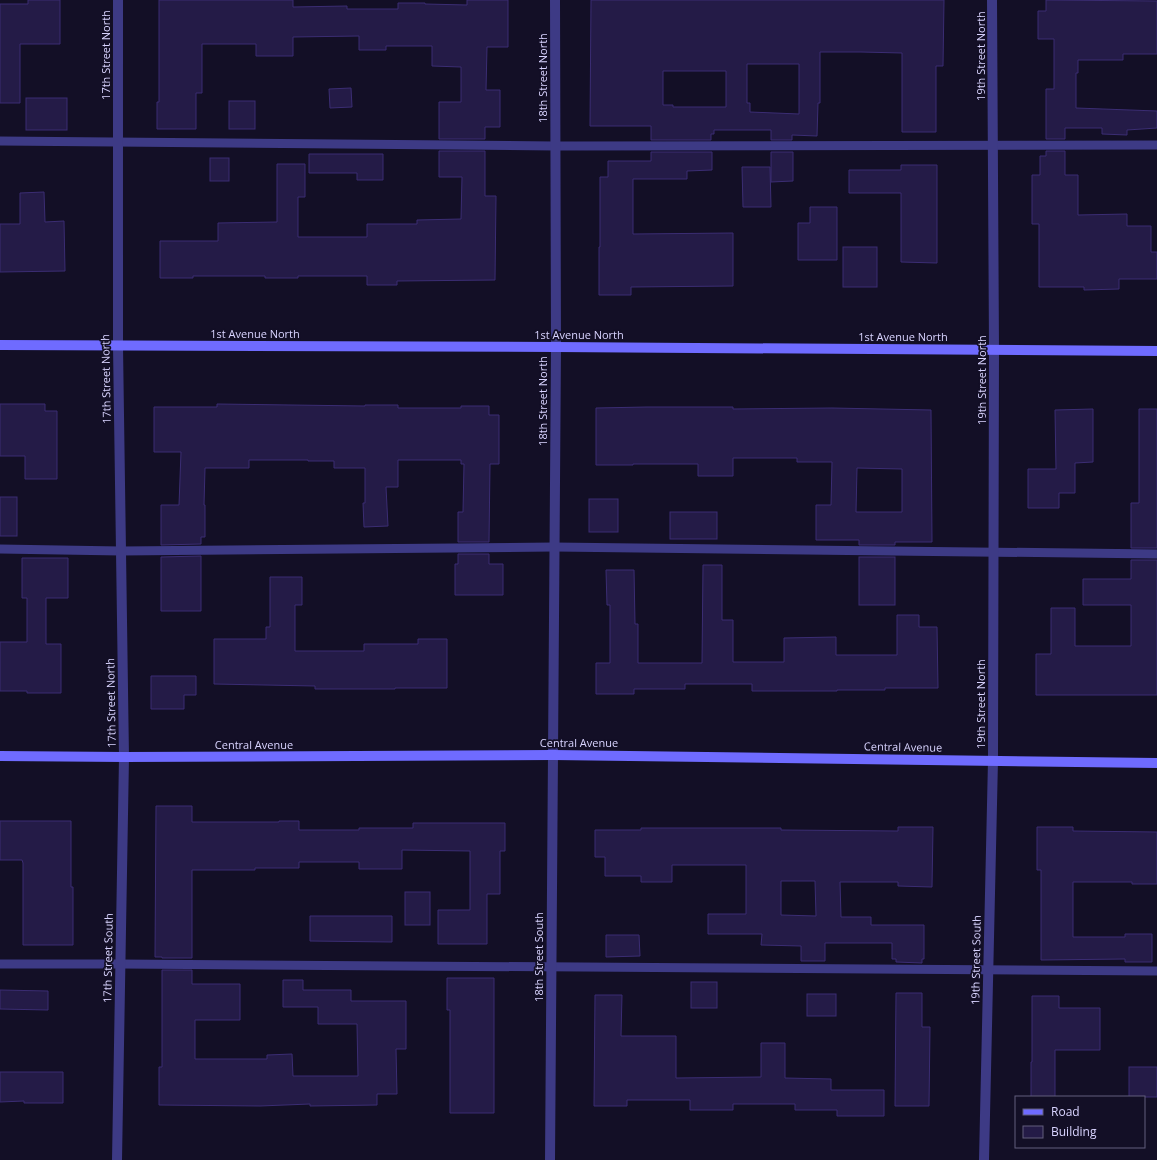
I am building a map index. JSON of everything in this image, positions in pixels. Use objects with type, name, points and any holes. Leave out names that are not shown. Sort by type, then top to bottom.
[{"type":"main road","name":"1st Avenue North","points":[[0,345],[1157,351]]},
{"type":"main road","name":"Central Avenue","points":[[0,756],[124,757],[553,755],[1157,762]]},
{"type":"street","name":"17th Street North","points":[[118,0],[118,346],[124,757]]},
{"type":"street","name":"18th Street North","points":[[553,755],[556,347],[555,0]]},
{"type":"street","name":"19th Street North","points":[[992,0],[994,350],[993,760]]},
{"type":"street","name":"18th Street South","points":[[550,1160],[553,755]]},
{"type":"street","name":"17th Street South","points":[[117,1160],[124,757]]},
{"type":"street","name":"19th Street South","points":[[984,1160],[993,760]]},
{"type":"lane","points":[[0,141],[555,146],[1157,145]]},
{"type":"lane","points":[[0,549],[121,551],[554,547],[1157,554]]},
{"type":"lane","points":[[0,964],[1157,971]]},
{"type":"building","points":[[28,0],[60,0],[60,44],[20,44],[20,103],[0,103],[0,4],[28,4]]},
{"type":"building","points":[[159,0],[293,0],[293,7],[347,6],[347,9],[398,9],[398,3],[467,5],[467,0],[508,0],[508,47],[487,47],[486,90],[500,90],[500,127],[485,127],[485,139],[439,139],[439,102],[461,102],[461,67],[432,66],[432,46],[386,46],[386,50],[359,50],[359,36],[293,37],[293,56],[256,56],[256,44],[202,44],[202,93],[196,93],[196,129],[157,129],[157,102],[159,102]]},
{"type":"building","points":[[591,0],[944,0],[943,66],[936,66],[936,132],[902,132],[902,53],[861,52],[820,52],[820,103],[818,103],[817,136],[792,135],[792,140],[771,140],[771,130],[714,130],[714,134],[711,134],[711,140],[651,140],[651,126],[590,126]],"holes":[[[747,64],[799,64],[799,114],[750,112],[750,103],[747,103]],[[663,71],[726,71],[726,107],[673,107],[673,105],[663,105]]]},
{"type":"building","points":[[1046,0],[1157,1],[1157,54],[1123,54],[1123,60],[1078,60],[1078,73],[1076,73],[1076,108],[1157,111],[1157,128],[1127,130],[1127,135],[1102,134],[1102,128],[1065,128],[1065,139],[1046,139],[1046,89],[1054,89],[1054,39],[1038,39],[1038,11],[1046,11]]},
{"type":"building","points":[[351,88],[352,107],[330,108],[329,89]]},
{"type":"building","points":[[26,98],[67,98],[67,130],[26,130]]},
{"type":"building","points":[[229,101],[255,101],[255,129],[229,129]]},
{"type":"building","points":[[439,151],[485,151],[485,196],[496,196],[495,280],[397,281],[397,285],[367,285],[367,276],[298,276],[298,278],[265,278],[265,276],[193,276],[193,278],[160,278],[160,241],[218,241],[218,223],[277,222],[277,164],[305,164],[305,197],[298,197],[298,237],[367,237],[367,224],[417,224],[417,220],[461,219],[462,177],[439,177]]},
{"type":"building","points":[[1046,151],[1065,151],[1065,175],[1078,175],[1078,215],[1127,214],[1127,226],[1151,226],[1151,252],[1157,252],[1157,279],[1119,279],[1119,289],[1084,290],[1084,287],[1039,287],[1039,224],[1032,224],[1032,175],[1040,175],[1040,156],[1046,156]]},
{"type":"building","points":[[651,152],[712,152],[712,170],[687,171],[687,179],[633,179],[633,234],[733,233],[733,286],[631,287],[631,295],[599,295],[600,177],[608,177],[608,161],[651,161]]},
{"type":"building","points":[[771,152],[793,152],[793,181],[771,182]]},
{"type":"building","points":[[309,154],[383,154],[383,180],[357,180],[357,173],[309,173]]},
{"type":"building","points":[[210,158],[229,158],[229,181],[210,181]]},
{"type":"building","points":[[901,165],[937,165],[937,263],[901,262],[901,193],[849,193],[849,170],[901,170]]},
{"type":"building","points":[[742,167],[770,167],[771,207],[743,207]]},
{"type":"building","points":[[44,192],[45,222],[64,221],[65,271],[0,272],[0,224],[20,224],[20,193]]},
{"type":"building","points":[[810,207],[837,207],[837,260],[798,260],[798,223],[810,223]]},
{"type":"building","points":[[843,247],[877,247],[877,287],[843,287]]},
{"type":"building","points":[[0,404],[45,404],[45,411],[57,411],[57,479],[25,479],[25,456],[0,456]]},
{"type":"building","points":[[217,404],[398,405],[398,408],[461,408],[461,406],[489,406],[489,415],[499,415],[499,464],[490,464],[489,542],[458,542],[458,512],[463,512],[464,464],[461,464],[461,460],[398,460],[398,487],[386,487],[388,526],[364,527],[363,503],[365,503],[365,468],[334,468],[334,461],[249,460],[249,468],[205,468],[205,537],[201,537],[201,544],[161,545],[161,505],[179,505],[181,452],[154,452],[154,407],[217,407]]},
{"type":"building","points":[[733,407],[733,409],[832,408],[931,410],[932,542],[895,542],[895,545],[859,545],[859,540],[816,540],[816,505],[831,505],[832,462],[797,462],[797,458],[733,458],[733,476],[698,476],[698,464],[596,465],[596,408]],"holes":[[[857,468],[902,469],[902,512],[856,512]]]},
{"type":"building","points":[[1093,409],[1093,462],[1075,463],[1075,493],[1059,493],[1059,508],[1028,508],[1028,469],[1056,469],[1055,410]]},
{"type":"building","points":[[1139,409],[1157,409],[1157,548],[1131,548],[1131,503],[1139,503]]},
{"type":"building","points":[[0,497],[17,497],[17,536],[0,536]]},
{"type":"building","points":[[589,499],[618,499],[618,532],[589,532]]},
{"type":"building","points":[[670,512],[717,512],[717,539],[670,539]]},
{"type":"building","points":[[458,554],[489,554],[489,564],[503,564],[503,595],[455,595],[455,564],[458,564]]},
{"type":"building","points":[[201,556],[201,611],[161,611],[161,557]]},
{"type":"building","points":[[859,557],[895,557],[895,605],[859,605]]},
{"type":"building","points":[[22,558],[68,558],[68,598],[46,598],[46,644],[61,644],[61,693],[0,691],[0,642],[27,642],[27,598],[22,598]]},
{"type":"building","points":[[1131,560],[1157,560],[1157,695],[1036,695],[1036,654],[1051,654],[1051,608],[1075,608],[1075,646],[1131,646],[1131,605],[1083,605],[1083,579],[1131,579]]},
{"type":"building","points":[[703,565],[722,565],[722,620],[733,620],[733,662],[784,662],[784,638],[836,637],[836,655],[897,655],[897,615],[919,615],[919,627],[937,627],[938,688],[885,688],[885,690],[837,691],[752,691],[752,684],[685,684],[685,689],[634,689],[634,694],[596,694],[596,663],[610,663],[610,605],[607,605],[606,570],[634,570],[635,624],[638,624],[638,663],[702,663]]},
{"type":"building","points":[[270,577],[302,577],[302,605],[295,605],[295,651],[364,651],[364,644],[418,644],[418,639],[447,639],[447,688],[315,689],[315,686],[214,684],[214,639],[266,639],[266,627],[270,627]]},
{"type":"building","points":[[151,676],[196,676],[196,695],[184,695],[184,709],[151,709]]},
{"type":"building","points":[[156,806],[192,806],[192,822],[299,821],[299,830],[413,828],[413,823],[505,823],[505,851],[500,851],[500,894],[487,894],[487,944],[438,944],[438,910],[470,910],[470,851],[402,850],[402,869],[359,869],[359,862],[299,862],[299,868],[192,870],[192,958],[155,957]]},
{"type":"building","points":[[0,821],[71,821],[73,945],[23,945],[23,863],[22,860],[0,860]]},
{"type":"building","points":[[898,827],[933,827],[932,887],[898,886],[898,882],[840,882],[841,917],[871,917],[871,925],[924,925],[924,959],[922,959],[922,963],[896,962],[896,959],[892,959],[892,943],[825,943],[825,961],[801,961],[801,946],[761,945],[762,934],[708,934],[708,914],[746,914],[746,865],[672,865],[672,882],[641,882],[641,876],[605,876],[605,857],[595,857],[595,830],[641,830],[641,828],[781,828],[781,830],[898,831]],"holes":[[[781,881],[815,881],[816,916],[781,915]]]},
{"type":"building","points":[[1037,827],[1073,827],[1073,831],[1157,832],[1157,884],[1132,884],[1132,882],[1073,882],[1073,937],[1125,937],[1125,934],[1152,934],[1152,962],[1125,962],[1125,959],[1041,960],[1041,870],[1037,870]]},
{"type":"building","points":[[405,892],[430,892],[430,925],[405,925]]},
{"type":"building","points":[[310,916],[392,916],[392,942],[310,941]]},
{"type":"building","points":[[606,935],[639,935],[640,956],[606,957]]},
{"type":"building","points":[[162,970],[192,970],[192,984],[240,984],[240,1020],[195,1020],[195,1059],[267,1059],[267,1055],[292,1054],[293,1076],[358,1076],[357,1024],[318,1024],[318,1007],[283,1007],[283,980],[303,980],[303,990],[351,990],[351,1001],[406,1001],[406,1049],[396,1049],[397,1094],[377,1094],[377,1105],[159,1105],[159,1067],[162,1067]]},
{"type":"building","points":[[447,978],[494,978],[494,1113],[450,1113],[450,1010],[447,1010]]},
{"type":"building","points":[[691,982],[717,982],[717,1008],[691,1008]]},
{"type":"building","points":[[0,990],[48,991],[48,1010],[0,1009]]},
{"type":"building","points":[[896,993],[922,993],[922,1027],[930,1027],[929,1106],[895,1106]]},
{"type":"building","points":[[807,994],[836,994],[836,1016],[807,1016]]},
{"type":"building","points":[[595,995],[622,995],[621,1036],[676,1036],[676,1078],[761,1077],[761,1043],[785,1043],[785,1078],[831,1079],[831,1090],[884,1090],[884,1116],[837,1116],[837,1110],[795,1110],[795,1104],[733,1104],[733,1110],[690,1110],[690,1100],[627,1100],[627,1106],[594,1106]]},
{"type":"building","points":[[1032,996],[1059,996],[1059,1008],[1100,1008],[1100,1050],[1055,1050],[1055,1096],[1031,1096]]},
{"type":"building","points":[[1129,1067],[1157,1067],[1157,1097],[1129,1096]]},
{"type":"building","points":[[0,1072],[63,1072],[63,1103],[24,1103],[24,1101],[0,1102]]}]
